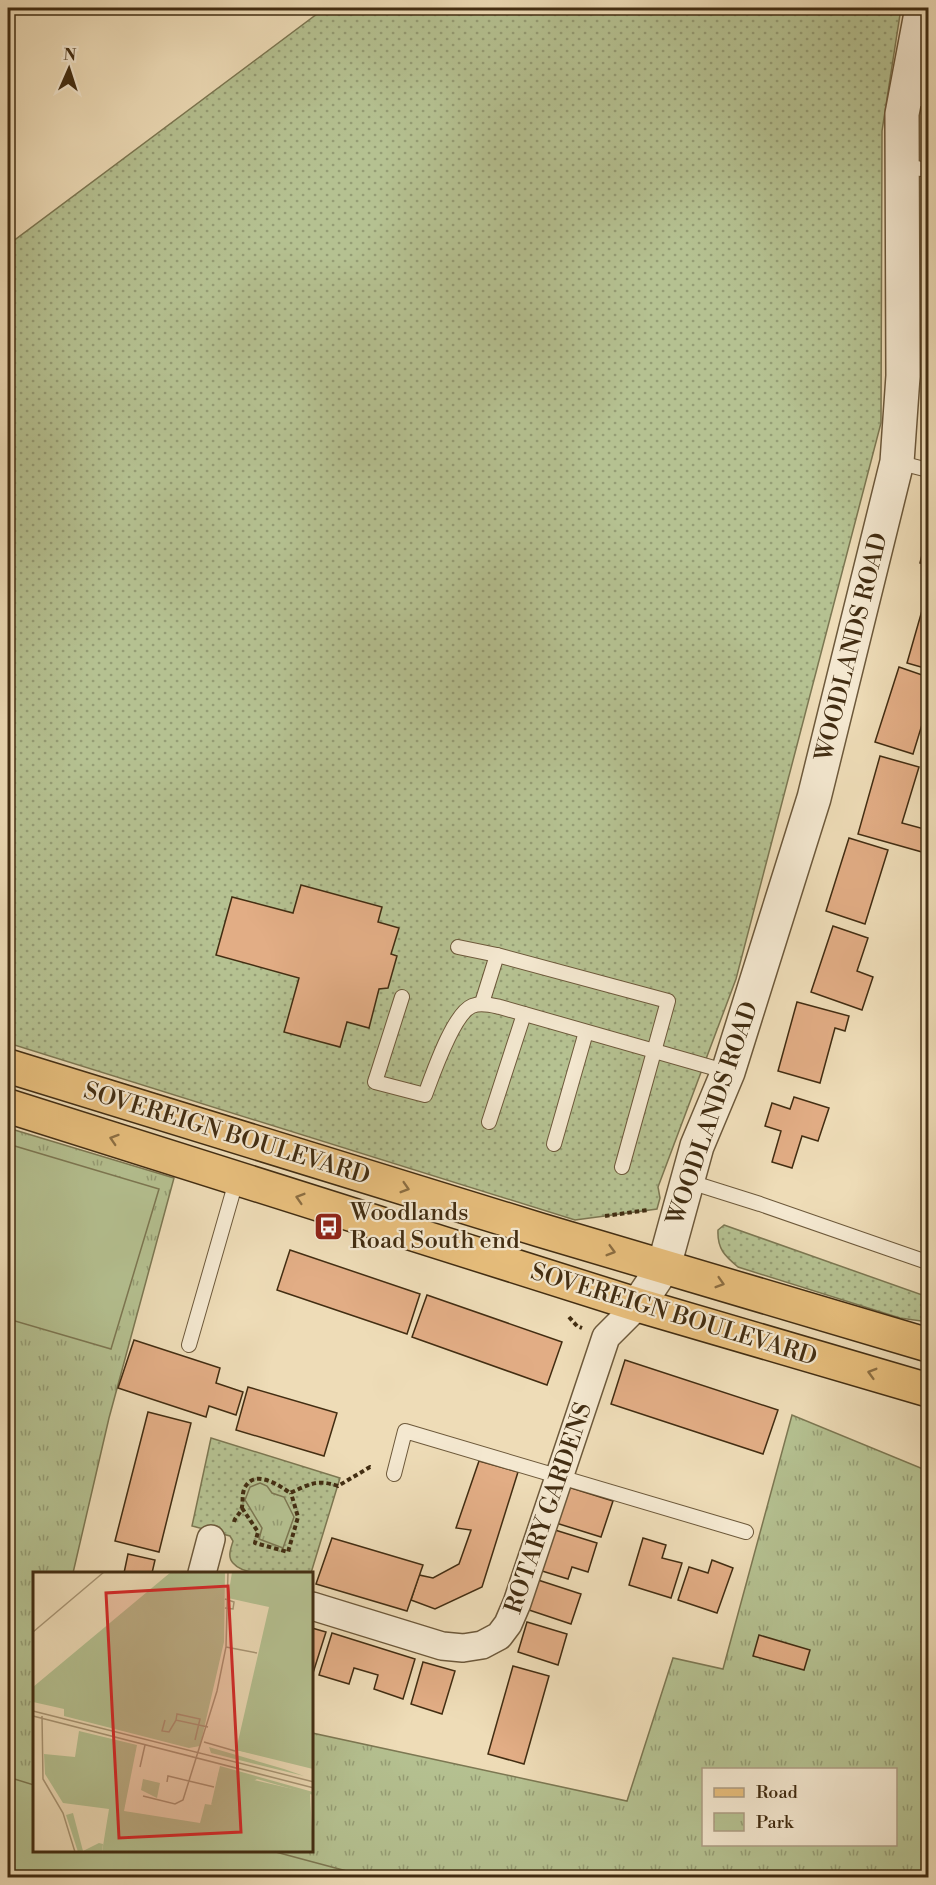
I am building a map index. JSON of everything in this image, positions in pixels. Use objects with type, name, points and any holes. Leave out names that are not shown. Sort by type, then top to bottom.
[{"type":"main road","name":"SOVEREIGN BOULEVARD","points":[[8,1066],[928,1346]]},
{"type":"main road","name":"SOVEREIGN BOULEVARD","points":[[8,1106],[638,1305],[928,1390]]},
{"type":"street","name":"WOODLANDS ROAD","points":[[638,1305],[664,1266],[697,1146],[728,1072],[814,798],[897,462],[916,168],[902,114],[917,97],[922,8]]},
{"type":"street","name":"ROTARY GARDENS","points":[[314,1607],[442,1646],[473,1647],[501,1634],[513,1613],[606,1337],[638,1305]]},
{"type":"street","points":[[202,1572],[211,1539]]},
{"type":"lane","points":[[897,462],[928,470]]},
{"type":"lane","points":[[458,947],[497,955],[668,1001],[622,1167]]},
{"type":"lane","points":[[482,1003],[497,955]]},
{"type":"lane","points":[[402,997],[375,1082],[425,1095],[453,1027],[471,1006],[482,1003],[728,1072]]},
{"type":"lane","points":[[489,1122],[524,1014]]},
{"type":"lane","points":[[554,1144],[586,1032]]},
{"type":"lane","points":[[189,1345],[237,1178]]},
{"type":"lane","points":[[687,1181],[924,1261]]},
{"type":"lane","points":[[394,1474],[405,1431],[746,1532]]},
{"type":"path","points":[[290,1493],[315,1482],[338,1486],[370,1467],[394,1474]]},
{"type":"path","points":[[211,1539],[226,1542],[235,1518],[241,1511],[241,1507],[245,1488],[251,1480],[267,1480],[290,1493],[298,1516],[288,1552],[255,1543],[258,1532],[241,1507]]},
{"type":"green space","points":[[325,8],[901,8],[882,131],[881,423],[736,979],[658,1187],[660,1198],[657,1209],[575,1220],[8,1043],[8,245]]},
{"type":"green space","points":[[8,1128],[174,1178],[109,1418],[73,1572],[33,1572],[33,1852],[314,1852],[314,1733],[627,1801],[673,1658],[723,1669],[792,1415],[928,1471],[928,1877],[8,1877]]},
{"type":"green space","points":[[8,1144],[159,1189],[111,1349],[8,1319]]},
{"type":"green space","points":[[724,1225],[928,1297],[928,1322],[900,1318],[738,1267],[720,1247],[718,1230]]},
{"type":"green space","points":[[211,1438],[340,1478],[311,1572],[253,1572],[239,1568],[230,1558],[233,1541],[230,1536],[192,1526]]},
{"type":"green space","points":[[260,1483],[267,1486],[272,1493],[284,1497],[294,1517],[283,1548],[259,1539],[262,1528],[245,1500],[250,1487]]},
{"type":"green space","points":[[8,1777],[33,1785],[33,1852],[276,1852],[369,1877],[8,1877]]},
{"type":"building","points":[[928,531],[928,565],[920,563]]},
{"type":"building","points":[[928,566],[928,587],[923,586]]},
{"type":"building","points":[[928,593],[928,669],[907,663]]},
{"type":"building","points":[[899,667],[928,677],[928,705],[913,754],[875,742]]},
{"type":"building","points":[[880,756],[919,767],[902,823],[928,830],[922,852],[858,834]]},
{"type":"building","points":[[849,838],[888,850],[865,924],[826,911]]},
{"type":"building","points":[[301,885],[382,907],[378,922],[399,928],[391,954],[397,956],[388,988],[379,989],[369,1028],[347,1022],[340,1047],[284,1032],[299,978],[216,955],[232,897],[293,913]]},
{"type":"building","points":[[833,926],[868,938],[857,971],[873,977],[862,1010],[811,992]]},
{"type":"building","points":[[797,1002],[849,1016],[845,1031],[835,1028],[820,1083],[778,1071]]},
{"type":"building","points":[[794,1097],[829,1108],[818,1141],[802,1136],[792,1168],[772,1162],[781,1131],[765,1126],[772,1103],[790,1109]]},
{"type":"building","points":[[290,1250],[420,1294],[407,1334],[277,1290]]},
{"type":"building","points":[[427,1295],[562,1342],[547,1385],[412,1337]]},
{"type":"building","points":[[134,1340],[220,1368],[216,1383],[243,1392],[236,1415],[209,1406],[206,1417],[118,1388]]},
{"type":"building","points":[[625,1360],[778,1410],[763,1454],[611,1404]]},
{"type":"building","points":[[248,1387],[337,1413],[324,1456],[236,1430]]},
{"type":"building","points":[[148,1412],[191,1423],[159,1552],[115,1541]]},
{"type":"building","points":[[479,1461],[518,1472],[482,1587],[435,1609],[411,1600],[419,1575],[433,1578],[459,1564],[471,1530],[456,1528]]},
{"type":"building","points":[[568,1487],[613,1501],[601,1537],[556,1523]]},
{"type":"building","points":[[555,1530],[597,1543],[588,1572],[572,1567],[568,1579],[542,1571]]},
{"type":"building","points":[[332,1538],[423,1565],[407,1611],[316,1584]]},
{"type":"building","points":[[643,1538],[666,1545],[662,1558],[682,1563],[671,1598],[629,1585]]},
{"type":"building","points":[[128,1554],[155,1560],[152,1572],[124,1572]]},
{"type":"building","points":[[712,1560],[733,1568],[717,1613],[678,1600],[689,1567],[708,1573]]},
{"type":"building","points":[[538,1580],[581,1594],[571,1624],[529,1610]]},
{"type":"building","points":[[527,1622],[567,1634],[558,1665],[518,1652]]},
{"type":"building","points":[[314,1629],[326,1632],[314,1670]]},
{"type":"building","points":[[332,1633],[415,1659],[403,1699],[374,1689],[378,1675],[354,1668],[349,1684],[319,1675]]},
{"type":"building","points":[[759,1635],[810,1650],[804,1670],[753,1656]]},
{"type":"building","points":[[423,1662],[455,1671],[442,1714],[411,1704]]},
{"type":"building","points":[[513,1666],[549,1676],[524,1764],[488,1754]]},
{"type":"place","name":"Woodlands Road South end","points":[[329,1226]]}]
